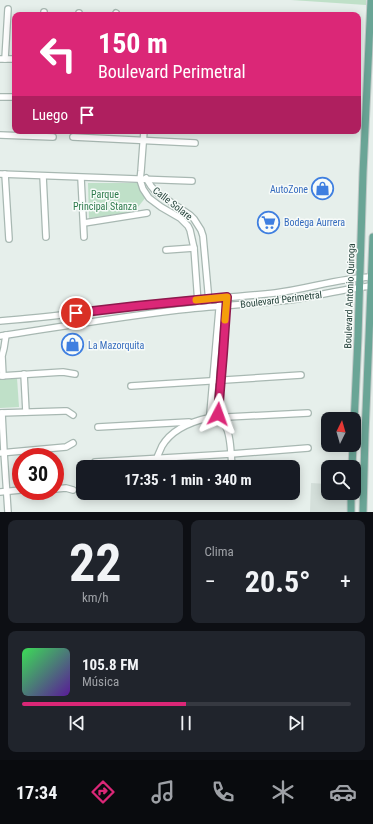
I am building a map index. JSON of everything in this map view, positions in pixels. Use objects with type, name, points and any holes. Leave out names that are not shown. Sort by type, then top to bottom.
[{"type":"main road","name":"Boulevard Antonio Quiroga","points":[[355,412],[371,0]]},
{"type":"main road","points":[[363,512],[373,237]]},
{"type":"main road","points":[[351,512],[352,500]]},
{"type":"street","points":[[3,59],[8,9]]},
{"type":"street","points":[[0,97],[12,97]]},
{"type":"street","name":"Calle Solare","points":[[144,134],[142,171],[143,189],[155,202],[180,218],[188,226],[192,233],[192,249],[196,265],[198,308]]},
{"type":"street","points":[[0,135],[53,137]]},
{"type":"street","points":[[73,137],[195,143]]},
{"type":"street","points":[[9,240],[3,174],[192,181]]},
{"type":"street","points":[[43,176],[46,237]]},
{"type":"street","points":[[81,178],[84,237]]},
{"type":"street","name":"Calle Solare","points":[[143,180],[169,202],[190,215],[201,230],[203,236],[210,307]]},
{"type":"street","points":[[165,209],[169,202]]},
{"type":"street","points":[[84,223],[147,213]]},
{"type":"street","points":[[192,233],[201,230]]},
{"type":"street","points":[[166,250],[192,249]]},
{"type":"street","points":[[196,265],[206,264]]},
{"type":"street","name":"Boulevard Perimetral","points":[[9,330],[34,319],[136,306],[278,293],[360,278],[371,278]]},
{"type":"street","name":"Boulevard Perimetral","points":[[9,330],[198,308],[290,300],[371,286]]},
{"type":"street","points":[[217,418],[227,297]]},
{"type":"street","points":[[220,298],[218,306],[210,413],[228,430],[231,460]]},
{"type":"street","points":[[128,317],[136,306]]},
{"type":"street","name":"Boulevard Perimetral","points":[[0,321],[9,330]]},
{"type":"street","points":[[9,330],[1,361],[1,376],[64,372],[75,374]]},
{"type":"street","points":[[215,353],[223,354]]},
{"type":"street","points":[[24,374],[26,412]]},
{"type":"street","points":[[131,386],[301,376]]},
{"type":"street","points":[[8,512],[2,453],[1,413],[64,410],[73,415]]},
{"type":"street","points":[[98,427],[192,422],[217,418],[308,413]]},
{"type":"street","points":[[157,458],[163,444],[175,432],[192,422]]},
{"type":"street","points":[[2,453],[66,447],[73,443]]},
{"type":"street","points":[[126,460],[308,448]]},
{"type":"street","points":[[64,488],[73,490]]},
{"type":"street","points":[[0,492],[12,491]]},
{"type":"shaded area","points":[[311,483],[321,484],[321,500],[347,500],[347,512],[310,512]]},
{"type":"green space","points":[[291,0],[366,0],[366,5]]},
{"type":"green space","name":"Parque Principal Stanza","points":[[88,183],[137,183],[146,197],[134,212],[89,218]]},
{"type":"green space","points":[[17,378],[19,407],[0,408],[0,379]]},
{"type":"slow traffic","points":[[196,300],[227,297],[225,320]]},
{"type":"place","name":"AutoZone","points":[[323,189]]},
{"type":"place","name":"Bodega Aurrera","points":[[268,222]]},
{"type":"place","name":"La Mazorquita","points":[[72,345]]},
{"type":"route","points":[[76,313],[227,297],[218,414]]}]
